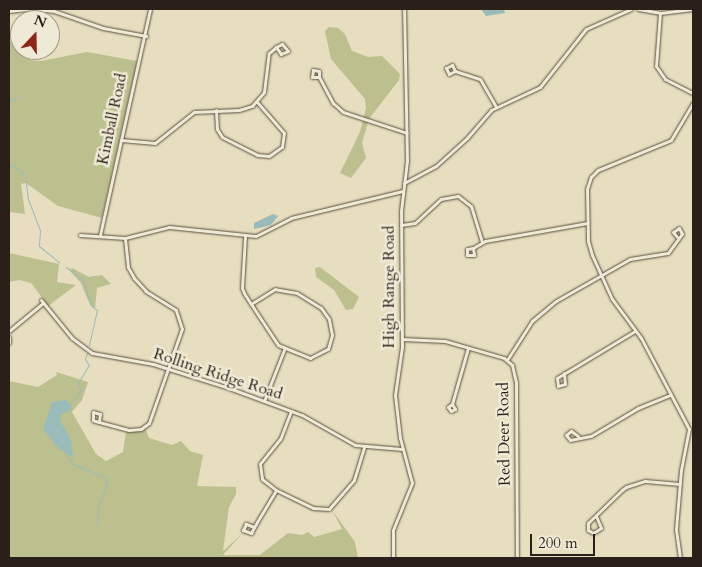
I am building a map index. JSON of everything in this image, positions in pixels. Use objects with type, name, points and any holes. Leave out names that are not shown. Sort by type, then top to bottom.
[{"type":"street","points":[[9,11],[27,9]]},
{"type":"street","points":[[34,9],[54,11],[104,28],[146,36]]},
{"type":"street","name":"Kimball Road","points":[[100,235],[146,36],[150,9]]},
{"type":"street","name":"High Range Road","points":[[393,558],[393,530],[412,483],[402,449],[395,395],[402,339],[401,225],[407,133],[404,9]]},
{"type":"street","points":[[404,183],[436,166],[496,107],[540,87],[572,44],[590,26],[631,9]]},
{"type":"street","points":[[638,9],[660,13],[693,9]]},
{"type":"street","points":[[660,13],[656,66],[665,78],[693,93]]},
{"type":"street","points":[[121,140],[155,143],[188,114],[244,109],[257,102],[265,89],[266,59],[276,47]]},
{"type":"street","points":[[455,71],[480,79],[496,107]]},
{"type":"street","points":[[319,77],[338,108],[369,121],[407,133]]},
{"type":"street","points":[[216,110],[216,129],[222,137],[257,155],[270,156],[282,147],[284,132],[257,102]]},
{"type":"street","points":[[680,558],[676,534],[680,484],[691,429],[670,395],[636,331],[612,299],[601,276],[590,248],[587,223],[587,186],[592,175],[669,142],[678,132],[693,103]]},
{"type":"street","points":[[80,234],[125,238],[167,227],[245,237],[262,234],[291,218],[403,191]]},
{"type":"street","points":[[401,225],[415,223],[441,199],[458,196],[471,206],[482,242]]},
{"type":"street","points":[[474,248],[482,242],[587,223]]},
{"type":"street","points":[[245,237],[242,283],[251,304],[284,350],[310,358],[325,353],[332,335],[326,314],[297,293],[284,288],[271,291],[251,304]]},
{"type":"street","points":[[507,360],[534,319],[559,299],[630,259],[668,253],[677,237]]},
{"type":"street","points":[[99,422],[131,430],[146,427],[153,416],[181,332],[180,317],[172,307],[146,291],[134,278],[128,267],[125,238]]},
{"type":"street","name":"Rolling Ridge Road","points":[[9,331],[42,302],[72,338],[88,350],[102,356],[169,369],[264,401],[292,411],[341,439],[364,447],[402,449]]},
{"type":"street","points":[[564,373],[636,331]]},
{"type":"street","points":[[9,337],[9,344]]},
{"type":"street","name":"Red Deer Road","points":[[402,339],[445,342],[507,360],[516,376],[517,558]]},
{"type":"street","points":[[452,404],[468,348]]},
{"type":"street","points":[[264,401],[284,350]]},
{"type":"street","points":[[578,436],[594,435],[638,408],[670,395]]},
{"type":"street","points":[[292,411],[280,439],[260,464],[262,480],[276,490],[313,508],[329,508],[354,480],[364,447]]},
{"type":"street","points":[[596,516],[601,527],[593,533],[587,525],[596,516],[633,483],[680,484]]},
{"type":"street","points":[[254,527],[276,490]]},
{"type":"green space","points":[[329,27],[338,28],[345,34],[352,51],[368,57],[382,56],[400,74],[399,80],[369,119],[362,143],[366,158],[351,178],[340,173],[360,132],[366,108],[365,99],[331,59],[325,31]]},
{"type":"green space","points":[[9,40],[10,60],[60,60],[60,57],[87,52],[137,61],[102,218],[58,206],[26,183],[21,184],[25,214],[9,212]]},
{"type":"green space","points":[[9,253],[59,264],[57,282],[76,285],[48,306],[31,283],[19,280],[9,282]]},
{"type":"green space","points":[[320,267],[359,297],[353,309],[346,310],[334,290],[316,277],[315,268]]},
{"type":"green space","points":[[72,268],[89,277],[102,275],[111,284],[97,288],[95,308],[90,305],[81,283],[70,271]]},
{"type":"green space","points":[[56,372],[88,382],[82,400],[72,412],[96,454],[106,461],[123,452],[126,432],[146,430],[149,438],[172,445],[181,441],[190,451],[203,455],[197,486],[236,487],[236,494],[229,507],[223,551],[242,534],[223,555],[260,555],[288,533],[302,535],[308,532],[314,537],[342,529],[332,510],[355,542],[358,558],[9,558],[9,381],[38,387],[57,375]]},
{"type":"water","points":[[481,9],[504,9],[505,13],[486,16]]},
{"type":"water","points":[[273,214],[278,216],[271,225],[254,229],[254,223]]},
{"type":"water","points":[[66,400],[71,405],[71,410],[61,414],[60,420],[71,440],[73,457],[59,449],[43,429],[52,402]]},
{"type":"waterway","points":[[9,101],[19,97]]},
{"type":"waterway","points":[[9,166],[15,166],[25,175],[28,199],[40,230],[39,246],[59,262]]},
{"type":"waterway","points":[[66,267],[82,279],[92,306],[97,310],[89,345]]},
{"type":"waterway","points":[[70,404],[81,391],[78,383],[89,365],[85,359],[87,353]]},
{"type":"waterway","points":[[64,451],[73,464],[106,477],[107,484],[99,504],[97,524]]}]
